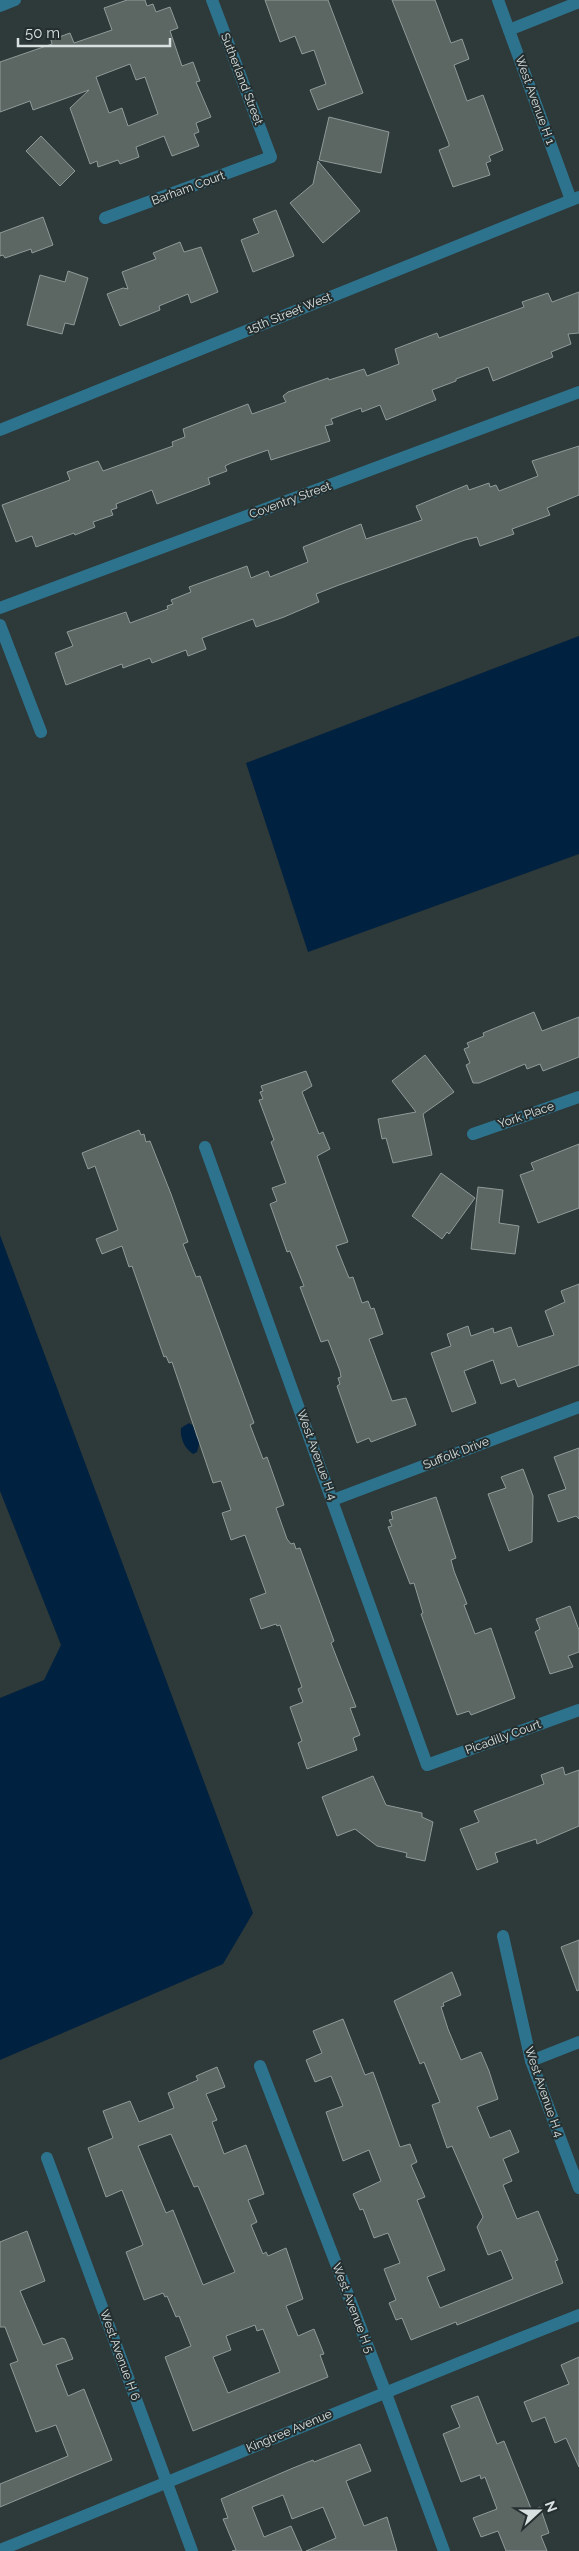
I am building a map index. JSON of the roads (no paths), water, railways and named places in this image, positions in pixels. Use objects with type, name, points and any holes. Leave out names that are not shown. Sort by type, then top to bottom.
[{"type":"street","points":[[0,6],[15,0]]},
{"type":"street","name":"Sutherland Street","points":[[212,0],[271,158]]},
{"type":"street","name":"West Avenue H 1","points":[[498,0],[575,199]]},
{"type":"street","points":[[509,30],[579,2]]},
{"type":"street","name":"Barham Court","points":[[105,218],[271,158]]},
{"type":"street","name":"15th Street West","points":[[0,430],[575,199]]},
{"type":"street","name":"Coventry Street","points":[[0,608],[579,392]]},
{"type":"street","points":[[0,625],[41,732]]},
{"type":"street","name":"York Place","points":[[473,1134],[579,1097]]},
{"type":"street","name":"West Avenue H 4","points":[[205,1147],[334,1500],[427,1765]]},
{"type":"street","name":"Suffolk Drive","points":[[334,1500],[579,1407]]},
{"type":"street","name":"Picadilly Court","points":[[427,1765],[579,1710]]},
{"type":"street","name":"West Avenue H 4","points":[[504,1936],[531,2061],[579,2188]]},
{"type":"street","points":[[531,2061],[579,2042]]},
{"type":"street","name":"West Avenue H 5","points":[[260,2066],[385,2391],[444,2551]]},
{"type":"street","name":"West Avenue H 6","points":[[47,2158],[192,2551]]},
{"type":"street","name":"Kingtree Avenue","points":[[0,2550],[167,2483],[385,2391],[579,2315]]},
{"type":"water","points":[[579,636],[579,854],[308,952],[246,763]]},
{"type":"water","points":[[0,1235],[253,1913],[223,1964],[0,2060],[0,1698],[44,1680],[61,1645],[0,1491]]},
{"type":"water","points":[[189,1423],[194,1426],[196,1436],[200,1441],[197,1452],[193,1454],[185,1446],[181,1435],[181,1428]]}]
